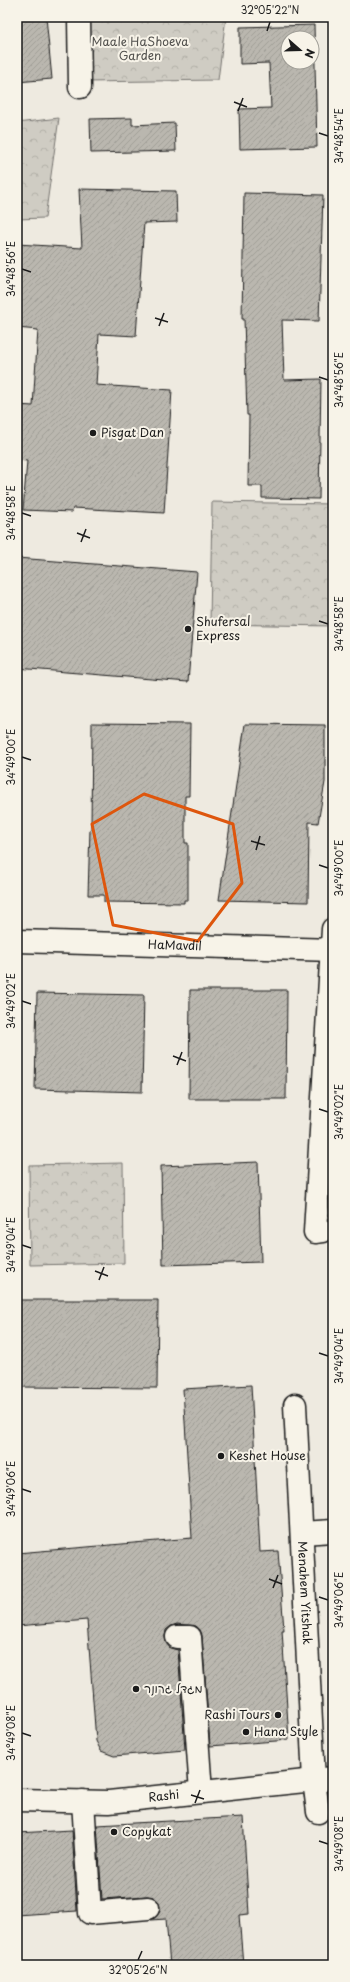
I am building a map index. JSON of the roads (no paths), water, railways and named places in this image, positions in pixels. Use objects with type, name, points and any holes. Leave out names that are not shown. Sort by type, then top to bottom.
[{"type":"street","points":[[79,17],[80,87]]},
{"type":"street","points":[[323,1231],[314,1232],[333,950],[333,929]]},
{"type":"street","name":"HaMavdil","points":[[17,941],[333,950]]},
{"type":"street","name":"Menahem Yitshak","points":[[295,1405],[302,1533],[324,1779],[318,1812]]},
{"type":"street","points":[[302,1533],[333,1531]]},
{"type":"street","points":[[177,1638],[190,1637],[201,1792]]},
{"type":"street","name":"Rashi","points":[[17,1800],[83,1800],[109,1802],[324,1779]]},
{"type":"street","points":[[83,1800],[90,1913],[148,1908]]},
{"type":"place","name":"Pisgat Dan","points":[[93,433]]},
{"type":"place","name":"Shufersal Express","points":[[188,629]]},
{"type":"place","name":"Keshet House","points":[[221,1456]]},
{"type":"place","name":"מגדל גרונר","points":[[136,1689]]},
{"type":"place","name":"Rashi Tours","points":[[278,1715]]},
{"type":"place","name":"Hana Style","points":[[246,1732]]},
{"type":"place","name":"Copykat","points":[[114,1832]]},
{"type":"park label","name":"Maale HaShoeva Garden","points":[[140,49]]}]
